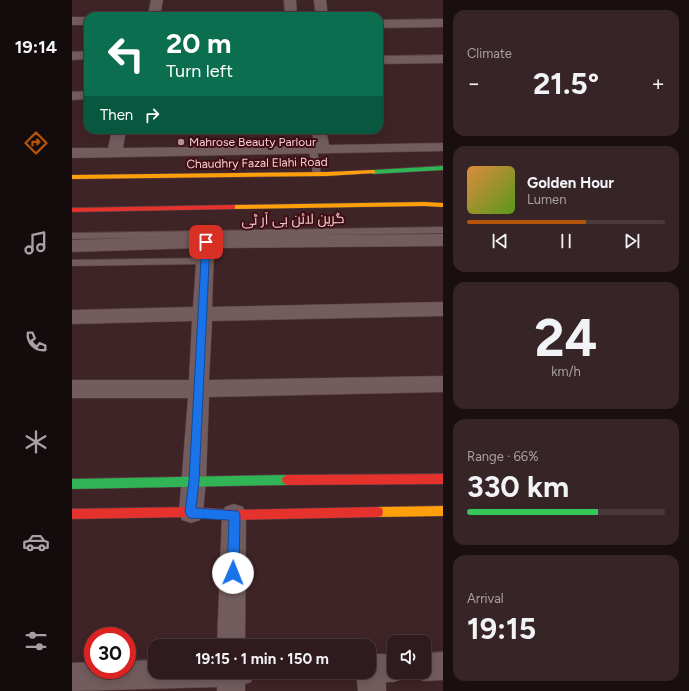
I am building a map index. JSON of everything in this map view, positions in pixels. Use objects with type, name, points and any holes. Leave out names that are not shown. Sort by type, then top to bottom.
[{"type":"main road","name":"Chaudhry Fazal Elahi Road","points":[[72,177],[318,174],[443,168]]},
{"type":"main road","points":[[72,210],[424,204],[443,205]]},
{"type":"main road","points":[[72,484],[194,481],[443,480]]},
{"type":"main road","points":[[72,514],[190,512],[234,515],[443,511]]},
{"type":"street","points":[[155,12],[157,0]]},
{"type":"street","points":[[290,0],[291,12]]},
{"type":"street","points":[[320,0],[322,12]]},
{"type":"street","points":[[72,21],[84,21]]},
{"type":"street","points":[[383,24],[443,23]]},
{"type":"street","points":[[72,56],[84,55]]},
{"type":"street","points":[[383,60],[443,59]]},
{"type":"street","points":[[72,96],[84,96]]},
{"type":"street","points":[[115,152],[118,134]]},
{"type":"street","points":[[318,150],[319,134]]},
{"type":"street","points":[[72,153],[443,147]]},
{"type":"street","points":[[72,246],[206,252],[443,240]]},
{"type":"street","points":[[190,512],[194,481],[206,252]]},
{"type":"street","points":[[72,317],[443,309]]},
{"type":"street","points":[[72,389],[198,390],[443,384]]},
{"type":"street","points":[[231,639],[234,515]]},
{"type":"street","points":[[431,667],[443,666]]},
{"type":"street","points":[[72,677],[109,683],[153,679]]},
{"type":"street","points":[[231,679],[231,691]]},
{"type":"lane","points":[[318,150],[318,174]]},
{"type":"lane","name":"گرین لائن بی آر ٹی","points":[[72,236],[443,230]]},
{"type":"lane","points":[[72,263],[206,252]]},
{"type":"traffic: fast","points":[[373,172],[443,168]]},
{"type":"traffic: fast","points":[[72,484],[287,480]]},
{"type":"traffic: slow","points":[[72,177],[327,174],[373,172]]},
{"type":"traffic: slow","points":[[232,207],[443,205]]},
{"type":"traffic: slow","points":[[378,512],[443,511]]},
{"type":"traffic: jam","points":[[72,210],[232,207]]},
{"type":"traffic: jam","points":[[287,480],[443,479]]},
{"type":"traffic: jam","points":[[72,514],[191,512],[234,515],[378,512]]},
{"type":"place","name":"Mahrose Beauty Parlour","points":[[181,142]]},
{"type":"route","points":[[206,242],[194,481],[190,512],[234,515],[233,573]]}]
